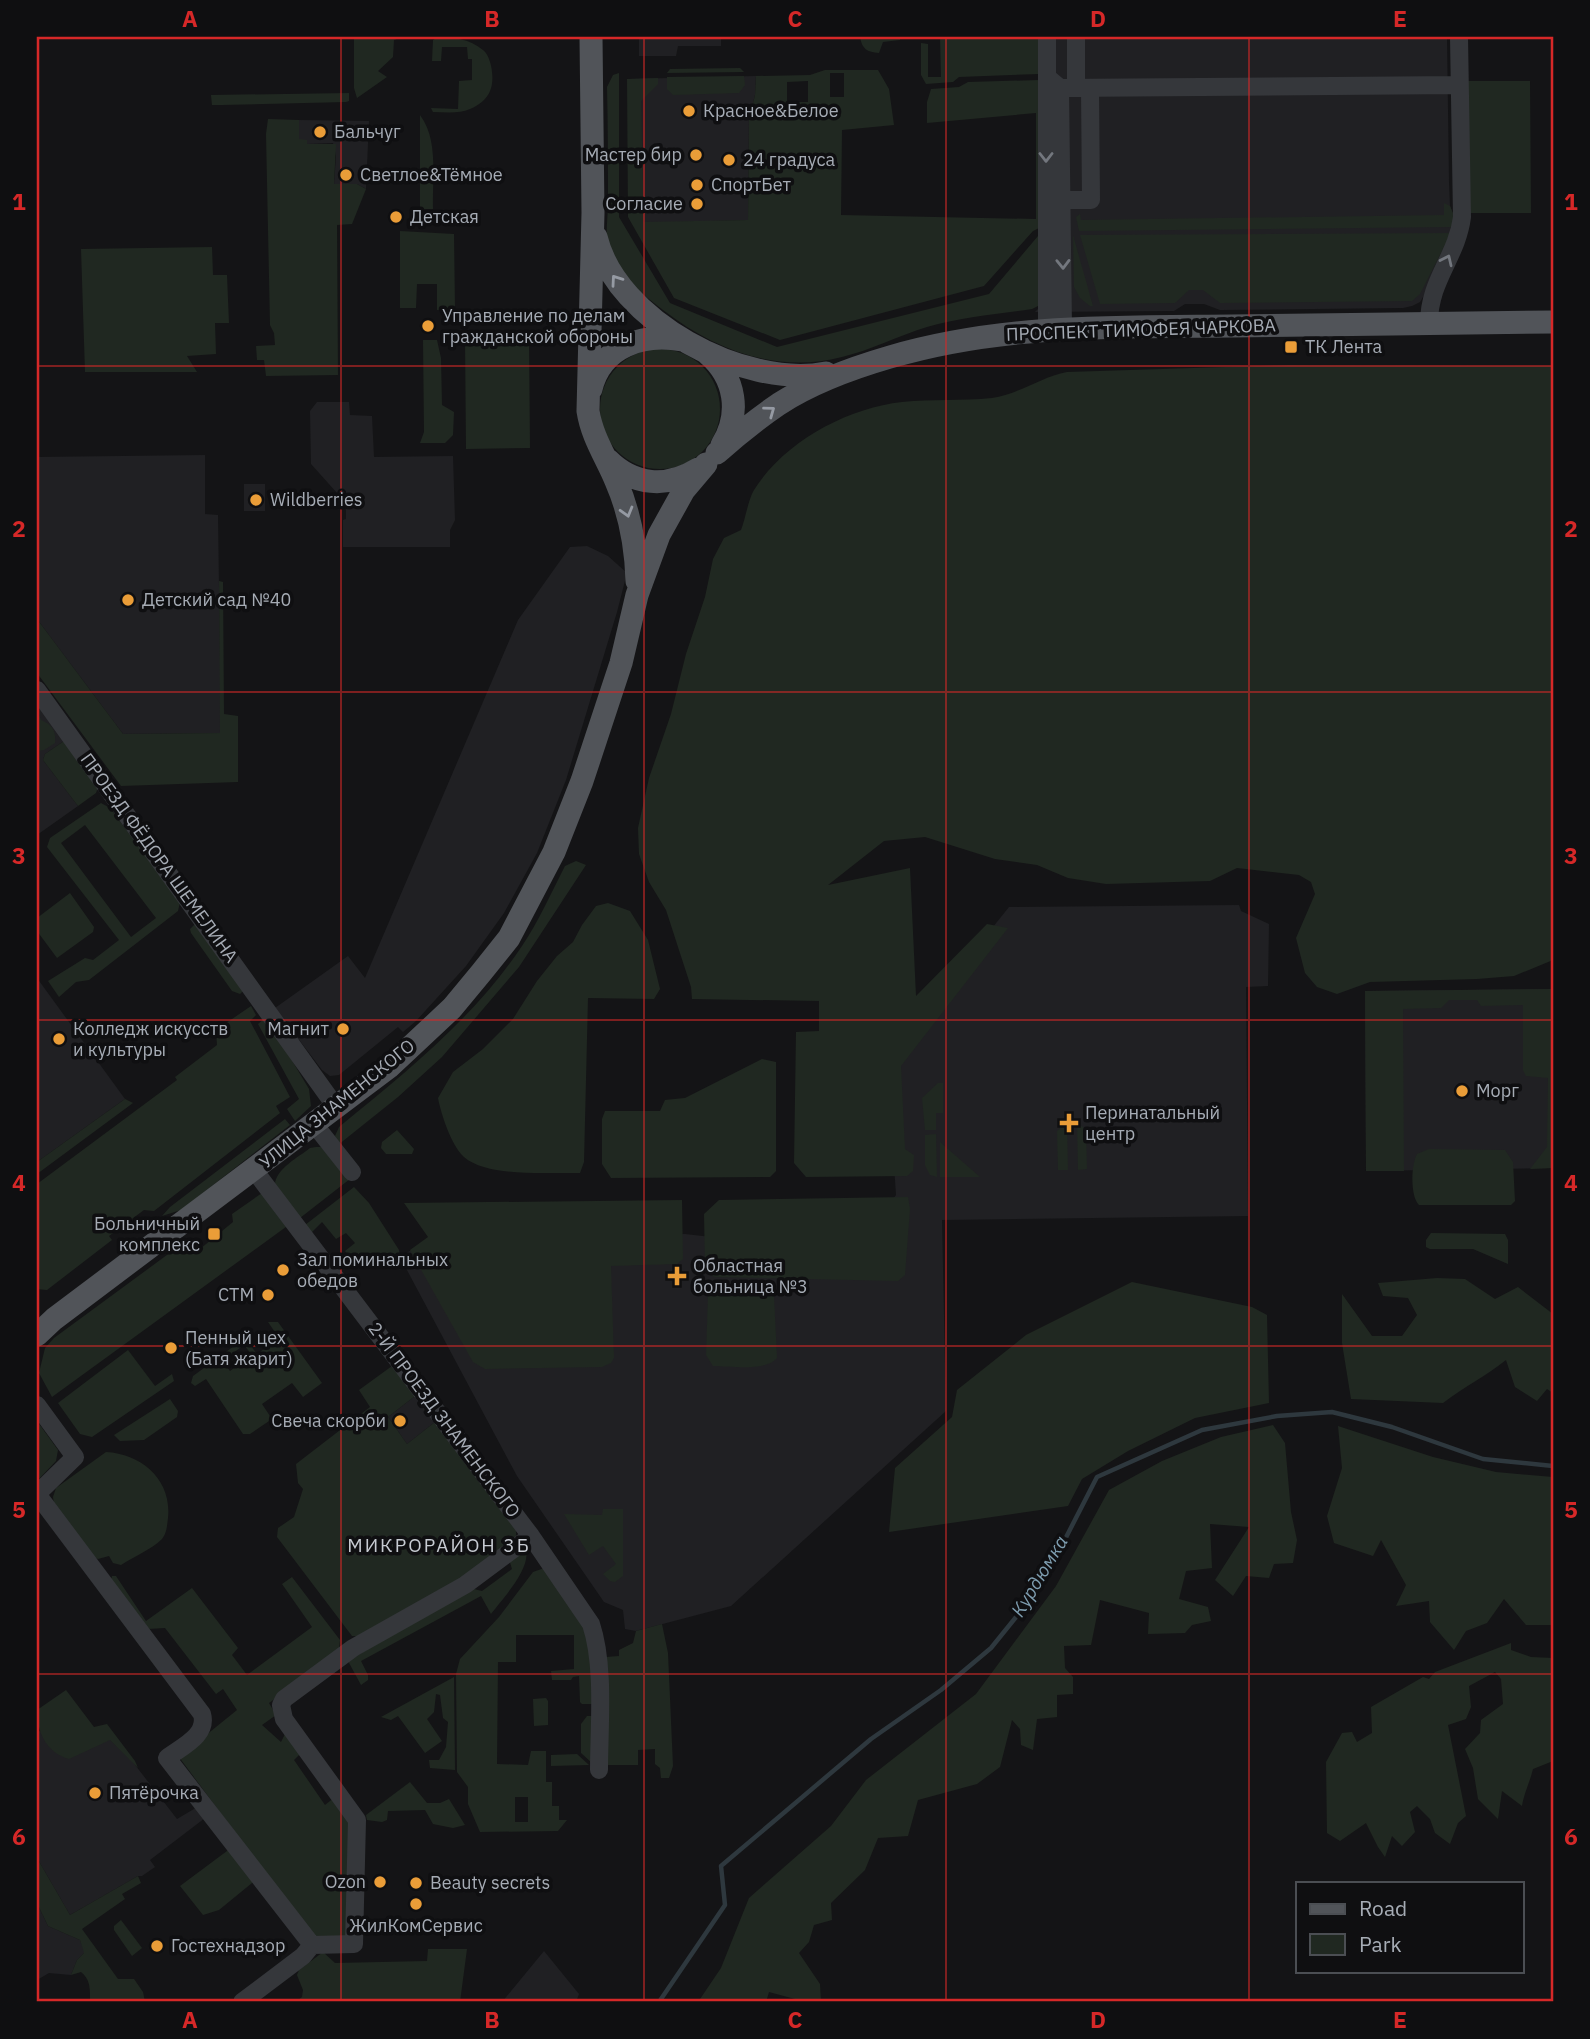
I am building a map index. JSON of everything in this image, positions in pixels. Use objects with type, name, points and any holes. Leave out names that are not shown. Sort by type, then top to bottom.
[{"type":"main road","points":[[591,37],[593,213],[588,401],[590,423],[623,496],[632,528],[637,595]]},
{"type":"main road","points":[[593,213],[599,249],[613,277],[641,308],[718,363],[727,378],[734,406],[733,422],[712,459],[674,481],[643,481],[619,470],[600,449]]},
{"type":"main road","name":"ПРОСПЕКТ ТИМОФЕЯ ЧАРКОВА","points":[[712,459],[779,404],[822,381],[853,368],[948,342],[1055,329],[1553,322]]},
{"type":"main road","points":[[588,401],[599,368],[610,355],[635,341],[652,337],[694,345],[774,374],[814,375],[853,368]]},
{"type":"main road","name":"УЛИЦА ЗНАМЕНСКОГО","points":[[37,1335],[54,1319],[388,1067],[452,1008],[509,938],[568,819],[621,663],[637,595],[659,535],[684,490],[712,459]]},
{"type":"street","points":[[1047,37],[1064,86],[1091,200],[1062,200]]},
{"type":"street","points":[[1055,329],[1064,86],[1076,37]]},
{"type":"street","points":[[1429,323],[1431,298],[1460,229],[1462,196],[1459,37]]},
{"type":"street","points":[[1064,86],[1459,85]]},
{"type":"street","points":[[1055,329],[1062,200],[1064,86]]},
{"type":"street","name":"ПРОЕЗД ФЁДОРА ШЕМЕЛИНА","points":[[37,690],[336,1107]]},
{"type":"street","points":[[314,1124],[352,1171]]},
{"type":"street","name":"2-Й ПРОЕЗД ЗНАМЕНСКОГО","points":[[254,1170],[531,1536],[592,1624],[597,1640],[599,1770]]},
{"type":"street","points":[[37,1405],[75,1457],[37,1494],[202,1714],[202,1731],[167,1758],[312,1945]]},
{"type":"street","points":[[242,2002],[303,1956],[312,1945],[354,1944],[357,1820],[284,1719],[281,1705],[284,1699],[353,1648],[465,1585],[531,1536]]},
{"type":"shaded area","points":[[639,37],[721,37],[721,46],[678,46],[676,56],[639,56]]},
{"type":"shaded area","points":[[1038,37],[1447,37],[1449,182],[1450,206],[1454,216],[1452,234],[1420,302],[1403,308],[1220,310],[1204,304],[1185,304],[1174,311],[1035,312],[1039,308]]},
{"type":"shaded area","points":[[756,76],[749,120],[748,220],[644,223],[627,79]]},
{"type":"shaded area","points":[[299,120],[369,121],[366,189],[357,184],[334,184],[336,156],[333,143],[307,144],[299,140]]},
{"type":"shaded area","points":[[317,402],[349,402],[350,415],[372,416],[374,457],[453,456],[455,520],[450,530],[450,547],[343,547],[346,503],[311,464],[310,411]]},
{"type":"shaded area","name":"Детский сад №40","points":[[205,455],[205,514],[218,515],[221,733],[123,734],[37,619],[37,457]]},
{"type":"shaded area","name":"Wildberries","points":[[244,484],[265,484],[265,511],[244,511]]},
{"type":"shaded area","points":[[587,546],[608,556],[627,573],[566,780],[537,853],[504,913],[466,966],[416,1021],[403,1032],[398,1027],[339,1075],[330,1076],[322,1070],[275,1008],[348,956],[365,978],[518,620],[570,547]]},
{"type":"shaded area","points":[[37,700],[67,739],[45,754],[43,760],[78,806],[37,835]]},
{"type":"shaded area","name":"Областная больница №3","points":[[1239,905],[1241,911],[1269,924],[1268,986],[1246,987],[1248,1216],[942,1220],[946,1411],[731,1606],[636,1631],[625,1629],[623,1610],[604,1602],[517,1476],[400,1257],[434,1236],[685,1234],[711,1237],[891,1202],[896,1195],[887,1059],[1009,907]]},
{"type":"shaded area","name":"Колледж искусств и культуры","points":[[37,978],[125,1099],[37,1162]]},
{"type":"shaded area","points":[[1553,989],[1553,1168],[1366,1171],[1365,991]]},
{"type":"shaded area","points":[[415,1396],[435,1422],[407,1444],[388,1417]]},
{"type":"shaded area","points":[[71,1718],[102,1732],[132,1761],[177,1819],[199,1806],[205,1818],[150,1860],[155,1867],[70,1915],[37,1858],[37,1732]]},
{"type":"shaded area","points":[[37,1903],[48,1926],[80,1940],[84,1953],[77,1960],[71,1975],[49,1973],[37,1980]]},
{"type":"shaded area","points":[[544,1951],[579,1994],[576,2002],[502,2002]]},
{"type":"green space","points":[[354,37],[403,37],[394,40],[393,57],[378,71],[387,77],[357,98],[354,88]]},
{"type":"green space","points":[[438,37],[467,41],[478,46],[489,58],[492,87],[489,94],[473,108],[461,112],[433,112],[431,108],[458,109],[459,81],[472,80],[472,59],[468,59],[467,47],[442,47],[441,61],[432,61],[433,40]]},
{"type":"green space","points":[[860,37],[900,37],[900,40],[883,42],[879,53],[866,49]]},
{"type":"green space","points":[[940,37],[1038,37],[1039,74],[959,77],[953,82],[926,84],[921,75],[921,43],[928,44],[928,77],[941,77]]},
{"type":"green space","points":[[740,68],[744,72],[667,73],[670,69]]},
{"type":"green space","points":[[825,70],[878,70],[889,89],[894,125],[842,130],[841,215],[1036,219],[1036,113],[927,123],[927,102],[931,89],[959,87],[968,82],[1039,80],[1041,227],[1033,231],[984,286],[780,340],[674,298],[628,217],[627,79],[658,78],[658,84],[641,101],[644,222],[748,220],[749,120],[756,76],[810,75]],"holes":[[[830,73],[844,73],[844,97],[830,97]],[[808,81],[808,102],[787,102],[787,82]]]},
{"type":"green space","points":[[619,73],[619,217],[670,303],[777,347],[989,294],[1038,236],[1038,306],[940,324],[853,354],[817,362],[770,360],[747,355],[704,337],[638,290],[623,275],[608,247],[607,87],[613,75]]},
{"type":"green space","points":[[744,76],[745,85],[739,93],[673,95],[667,89],[667,77]]},
{"type":"green space","points":[[1467,81],[1530,81],[1531,213],[1468,213]]},
{"type":"green space","points":[[349,93],[349,101],[346,102],[221,105],[212,105],[211,95]]},
{"type":"green space","points":[[420,115],[430,136],[432,148],[433,209],[420,209]]},
{"type":"green space","points":[[268,119],[299,120],[299,139],[307,140],[307,144],[336,144],[334,184],[357,184],[366,189],[352,224],[337,225],[338,375],[266,376],[264,360],[257,360],[256,346],[275,345],[270,325],[266,134]]},
{"type":"green space","points":[[1444,203],[1450,206],[1454,216],[1452,227],[1079,231],[1076,217],[1080,214],[1081,220],[1444,215]]},
{"type":"green space","points":[[400,231],[454,234],[455,309],[437,310],[437,284],[417,284],[416,308],[400,308]]},
{"type":"green space","points":[[1451,233],[1420,294],[1412,301],[1220,303],[1203,290],[1189,290],[1175,303],[1100,304],[1080,235]]},
{"type":"green space","points":[[1073,235],[1093,306],[1080,298],[1074,287]]},
{"type":"green space","points":[[212,247],[213,275],[227,275],[229,323],[215,323],[216,354],[187,356],[197,372],[85,372],[81,249]]},
{"type":"green space","points":[[529,337],[530,448],[466,449],[465,339]]},
{"type":"green space","points":[[423,340],[437,340],[441,358],[442,405],[454,412],[453,435],[445,443],[420,443],[424,432]]},
{"type":"green space","points":[[660,349],[683,353],[703,366],[716,386],[720,409],[716,432],[703,452],[683,465],[660,469],[637,465],[617,452],[604,432],[600,409],[604,386],[617,366],[637,353]]},
{"type":"green space","points":[[1288,365],[1553,366],[1553,960],[1514,976],[1370,982],[1337,994],[1317,987],[1305,973],[1296,938],[1315,894],[1311,882],[1299,875],[1237,868],[1210,881],[1106,884],[1068,878],[1037,865],[995,859],[925,837],[884,841],[828,885],[910,868],[916,996],[987,924],[1008,928],[901,1066],[905,1149],[914,1155],[913,1171],[907,1176],[806,1177],[794,1163],[796,1032],[819,1031],[819,1001],[692,999],[691,987],[666,910],[649,882],[639,854],[638,828],[649,778],[671,714],[686,654],[705,597],[713,559],[724,538],[741,530],[754,490],[782,457],[819,430],[860,412],[902,402],[992,398],[1067,372]]},
{"type":"green space","points":[[219,581],[223,582],[224,714],[238,716],[238,782],[121,786],[37,673],[37,619],[123,734],[220,733]]},
{"type":"green space","points":[[37,710],[41,720],[53,729],[55,743],[37,751]]},
{"type":"green space","points":[[67,739],[99,784],[96,793],[78,806],[43,760],[45,754]]},
{"type":"green space","points":[[101,803],[110,808],[180,902],[178,911],[89,980],[76,982],[59,997],[48,981],[85,958],[93,960],[119,940],[47,847],[50,838]],"holes":[[[85,825],[156,918],[131,937],[61,843]]]},
{"type":"green space","points":[[576,861],[586,865],[519,967],[442,1057],[398,1097],[338,1145],[335,1136],[339,1127],[437,1043],[503,972],[528,936],[565,866]]},
{"type":"green space","points":[[70,893],[94,927],[93,932],[57,958],[37,931],[37,918]]},
{"type":"green space","points":[[608,903],[630,911],[648,940],[660,989],[654,999],[588,998],[584,1162],[580,1173],[503,1171],[475,1164],[464,1157],[455,1145],[444,1121],[438,1098],[453,1072],[483,1049],[513,1019],[537,981],[557,956],[573,942],[596,906]]},
{"type":"green space","points":[[195,924],[243,991],[240,994],[232,991],[191,933],[190,929]]},
{"type":"green space","points":[[1553,989],[1553,1168],[1530,1169],[1547,1147],[1548,1078],[1526,1076],[1523,1070],[1523,1005],[1481,1006],[1477,1000],[1449,1000],[1441,1008],[1403,1009],[1404,1171],[1366,1171],[1365,991]]},
{"type":"green space","points":[[251,1006],[256,1015],[250,1021],[290,1097],[276,1106],[280,1113],[154,1211],[144,1210],[109,1236],[112,1240],[47,1290],[37,1289],[37,1184],[177,1080],[175,1077],[217,1045],[216,1030]]},
{"type":"green space","points":[[266,1017],[309,1089],[311,1106],[295,1121],[287,1109],[299,1099],[258,1024]]},
{"type":"green space","points":[[762,1059],[776,1062],[776,1171],[770,1177],[611,1178],[602,1164],[602,1119],[605,1111],[660,1111],[665,1100],[685,1098]]},
{"type":"green space","points":[[938,1083],[943,1083],[943,1113],[936,1113],[936,1130],[925,1130],[922,1098]]},
{"type":"green space","points":[[125,1099],[133,1103],[37,1174],[37,1162]]},
{"type":"green space","points":[[285,1119],[290,1125],[181,1210],[162,1216],[170,1207]]},
{"type":"green space","points":[[1067,1123],[1068,1170],[1058,1170],[1057,1131]]},
{"type":"green space","points":[[1077,1123],[1086,1129],[1087,1169],[1078,1170]]},
{"type":"green space","points":[[397,1130],[414,1149],[412,1154],[386,1154],[381,1148],[382,1142]]},
{"type":"green space","points":[[936,1134],[937,1177],[930,1175],[925,1165],[925,1135]]},
{"type":"green space","points":[[940,1142],[980,1177],[940,1177]]},
{"type":"green space","points":[[321,1147],[350,1179],[300,1218],[275,1185],[276,1179],[288,1164],[310,1148]]},
{"type":"green space","points":[[1429,1149],[1505,1150],[1513,1162],[1515,1201],[1511,1205],[1419,1205],[1414,1195],[1412,1180],[1414,1165],[1417,1154]]},
{"type":"green space","points":[[354,1187],[369,1203],[399,1250],[400,1257],[390,1256],[388,1264],[381,1269],[369,1257],[357,1267],[345,1251],[355,1243],[346,1233],[336,1239],[322,1222],[311,1233],[305,1225]]},
{"type":"green space","points":[[262,1193],[290,1224],[52,1397],[39,1373],[45,1348],[54,1338],[171,1252],[190,1246],[200,1249],[233,1222],[232,1214]]},
{"type":"green space","points":[[908,1197],[910,1209],[905,1275],[898,1281],[715,1277],[708,1273],[705,1267],[704,1214],[719,1200]]},
{"type":"green space","points":[[682,1200],[683,1259],[677,1264],[611,1266],[614,1358],[611,1363],[602,1367],[485,1369],[473,1362],[410,1250],[428,1237],[404,1203]]},
{"type":"green space","points":[[1431,1233],[1505,1234],[1508,1240],[1508,1264],[1473,1249],[1430,1249],[1426,1247],[1426,1240]]},
{"type":"green space","points":[[1437,1278],[1465,1279],[1495,1299],[1518,1287],[1553,1314],[1553,1393],[1547,1389],[1537,1401],[1515,1387],[1506,1360],[1443,1403],[1351,1399],[1342,1343],[1342,1294],[1372,1336],[1402,1336],[1417,1315],[1408,1298],[1383,1296],[1378,1283]]},
{"type":"green space","points":[[1132,1282],[1252,1307],[1267,1315],[1269,1403],[1195,1418],[1128,1451],[1082,1479],[1068,1506],[889,1532],[895,1468],[952,1417],[957,1390],[1026,1335]]},
{"type":"green space","points":[[755,1289],[774,1296],[777,1358],[756,1367],[713,1366],[706,1355],[708,1295],[718,1291]]},
{"type":"green space","points":[[268,1322],[278,1322],[322,1383],[303,1397],[292,1383],[262,1404],[272,1419],[250,1434],[243,1434],[206,1379],[195,1386],[191,1383],[193,1376],[245,1338],[257,1354],[279,1338]],"holes":[[[244,1345],[252,1355],[230,1371],[222,1361]]]},
{"type":"green space","points":[[128,1350],[155,1386],[172,1374],[174,1381],[92,1437],[80,1434],[58,1403]]},
{"type":"green space","points":[[392,1366],[415,1396],[388,1417],[407,1444],[435,1422],[516,1530],[516,1536],[452,1587],[362,1636],[352,1636],[277,1537],[278,1528],[294,1517],[303,1489],[298,1483],[296,1464],[370,1407],[359,1390]]},
{"type":"green space","points":[[170,1399],[178,1411],[177,1417],[144,1440],[120,1441],[114,1435]]},
{"type":"green space","points":[[37,1421],[58,1450],[56,1461],[37,1481]]},
{"type":"green space","points":[[1273,1425],[1285,1443],[1291,1512],[1297,1540],[1293,1563],[1274,1564],[1269,1578],[1246,1576],[1233,1596],[1215,1580],[1249,1527],[1210,1524],[1212,1568],[1186,1571],[1179,1599],[1208,1607],[1211,1621],[1192,1625],[1185,1633],[1148,1634],[1149,1613],[1100,1600],[1091,1645],[1064,1646],[1065,1668],[1073,1677],[1073,1694],[1057,1695],[1057,1717],[1037,1719],[1033,1750],[1021,1745],[1020,1729],[1012,1720],[1000,1767],[977,1784],[918,1800],[908,1836],[878,1838],[865,1870],[831,1903],[832,1920],[814,1925],[809,1942],[799,1953],[820,1984],[821,2002],[806,2002],[769,1992],[766,2002],[698,2002],[721,1968],[749,1898],[831,1826],[866,1780],[976,1694],[1056,1586],[1109,1490],[1162,1461],[1221,1437]]},
{"type":"green space","points":[[1338,1426],[1433,1457],[1496,1472],[1553,1477],[1553,1625],[1526,1625],[1504,1599],[1487,1623],[1466,1631],[1454,1650],[1430,1622],[1429,1601],[1396,1606],[1406,1585],[1381,1540],[1373,1556],[1334,1543],[1327,1516],[1342,1468]]},
{"type":"green space","points":[[106,1452],[131,1458],[152,1471],[160,1481],[168,1504],[167,1526],[162,1539],[121,1565],[113,1563],[109,1556],[98,1559],[92,1556],[54,1504],[53,1497],[56,1488]]},
{"type":"green space","points":[[603,1509],[623,1509],[623,1576],[615,1582],[603,1574],[616,1564],[603,1546],[589,1555],[564,1514],[602,1515]]},
{"type":"green space","points":[[526,1549],[520,1574],[491,1614],[481,1596],[361,1661],[368,1680],[361,1685],[348,1661],[470,1588],[482,1591],[512,1569],[509,1559]]},
{"type":"green space","points":[[547,1567],[592,1640],[592,1704],[580,1702],[579,1676],[571,1680],[552,1680],[551,1671],[574,1669],[574,1635],[516,1635],[516,1662],[498,1662],[497,1764],[528,1765],[531,1751],[546,1751],[546,1782],[552,1782],[552,1806],[559,1806],[559,1820],[567,1820],[558,1831],[480,1832],[468,1804],[468,1787],[457,1772],[456,1674],[460,1659],[499,1617],[533,1572]],"holes":[[[515,1797],[528,1797],[528,1822],[515,1822]]]},
{"type":"green space","points":[[112,1576],[116,1576],[146,1621],[192,1588],[238,1648],[232,1655],[247,1675],[312,1627],[282,1584],[292,1577],[340,1640],[339,1649],[334,1656],[269,1703],[276,1715],[262,1725],[281,1742],[287,1730],[299,1747],[299,1755],[294,1760],[325,1805],[335,1797],[351,1820],[349,1936],[312,1936],[179,1757],[237,1710],[223,1689],[216,1694],[165,1628],[148,1629],[111,1580]]},
{"type":"green space","points":[[662,1624],[668,1653],[673,1766],[669,1778],[661,1778],[660,1768],[655,1764],[655,1749],[638,1750],[638,1765],[608,1765],[606,1657],[619,1656],[619,1650],[633,1643],[636,1631]]},
{"type":"green space","points":[[1511,1643],[1511,1650],[1531,1657],[1553,1658],[1553,1761],[1533,1769],[1522,1806],[1502,1791],[1498,1819],[1478,1799],[1473,1768],[1465,1749],[1480,1733],[1481,1720],[1503,1704],[1501,1679],[1495,1672],[1469,1686],[1471,1707],[1466,1719],[1448,1725],[1466,1816],[1458,1823],[1450,1844],[1435,1833],[1430,1819],[1417,1806],[1410,1812],[1415,1832],[1402,1846],[1392,1836],[1385,1857],[1366,1823],[1340,1841],[1327,1833],[1326,1762],[1342,1733],[1352,1732],[1357,1742],[1372,1733],[1371,1707],[1423,1677],[1429,1679],[1435,1672]]},
{"type":"green space","points":[[454,1677],[455,1770],[430,1768],[429,1760],[439,1760],[446,1747],[448,1722],[443,1718],[440,1695],[436,1694],[434,1712],[427,1719],[442,1741],[425,1753],[398,1716],[391,1720],[381,1717]]},
{"type":"green space","points":[[66,1690],[94,1727],[107,1724],[138,1768],[110,1740],[69,1759],[49,1747],[41,1734],[37,1710]]},
{"type":"green space","points":[[546,1698],[548,1725],[534,1726],[533,1699]]},
{"type":"green space","points":[[587,1716],[592,1716],[592,1763],[581,1753],[581,1724]]},
{"type":"green space","points":[[577,1754],[589,1765],[551,1766],[551,1755]]},
{"type":"green space","points":[[410,1782],[427,1803],[440,1803],[449,1799],[465,1825],[453,1828],[433,1824],[425,1810],[388,1811],[387,1820],[367,1820],[366,1815]]},
{"type":"green space","points":[[231,1848],[254,1879],[219,1910],[203,1915],[180,1886]]},
{"type":"green space","points":[[37,1858],[70,1915],[138,1876],[141,1883],[122,1894],[125,1899],[82,1929],[118,1979],[134,1979],[143,1992],[145,2002],[90,2002],[87,1978],[81,1972],[71,1975],[77,1960],[84,1953],[80,1940],[48,1926],[37,1903]]},
{"type":"green space","points":[[121,1920],[142,1948],[132,1956],[114,1930],[114,1926]]},
{"type":"green space","points":[[428,1949],[467,1949],[460,2002],[295,2002],[302,1997],[303,1990],[297,1975],[299,1970],[323,1952],[335,1963],[427,1961]]},
{"type":"waterway","name":"Курдюмка","points":[[659,2002],[725,1905],[721,1866],[871,1739],[941,1690],[991,1648],[1029,1601],[1059,1551],[1097,1477],[1202,1430],[1277,1416],[1332,1412],[1392,1427],[1483,1459],[1553,1466]]},
{"type":"place","name":"Красное&Белое","points":[[689,111]]},
{"type":"place","name":"Бальчуг","points":[[320,132]]},
{"type":"place","name":"Мастер бир","points":[[696,155]]},
{"type":"place","name":"24 градуса","points":[[729,160]]},
{"type":"place","name":"Светлое&Тёмное","points":[[346,175]]},
{"type":"place","name":"СпортБет","points":[[697,185]]},
{"type":"place","name":"Согласие","points":[[697,204]]},
{"type":"place","name":"Детская","points":[[396,217]]},
{"type":"place","name":"Управление по делам гражданской обороны","points":[[428,326]]},
{"type":"place","name":"ТК Лента","points":[[1291,347]]},
{"type":"place","name":"Wildberries","points":[[256,500]]},
{"type":"place","name":"Детский сад №40","points":[[128,600]]},
{"type":"place","name":"Магнит","points":[[343,1029]]},
{"type":"place","name":"Колледж искусств и культуры","points":[[59,1039]]},
{"type":"place","name":"Морг","points":[[1462,1091]]},
{"type":"place","name":"Перинатальный центр","points":[[1069,1123]]},
{"type":"place","name":"Больничный комплекс","points":[[214,1234]]},
{"type":"place","name":"Зал поминальных обедов","points":[[283,1270]]},
{"type":"place","name":"Областная больница №3","points":[[677,1276]]},
{"type":"place","name":"СТМ","points":[[268,1295]]},
{"type":"place","name":"Пенный цех (Батя жарит)","points":[[171,1348]]},
{"type":"place","name":"Свеча скорби","points":[[400,1421]]},
{"type":"place","name":"Пятёрочка","points":[[95,1793]]},
{"type":"place","name":"Ozon","points":[[380,1882]]},
{"type":"place","name":"Beauty secrets","points":[[416,1883]]},
{"type":"place","name":"ЖилКомСервис","points":[[416,1904]]},
{"type":"place","name":"Гостехнадзор","points":[[157,1946]]},
{"type":"district","name":"МИКРОРАЙОН 3Б","points":[[439,1545]]}]
